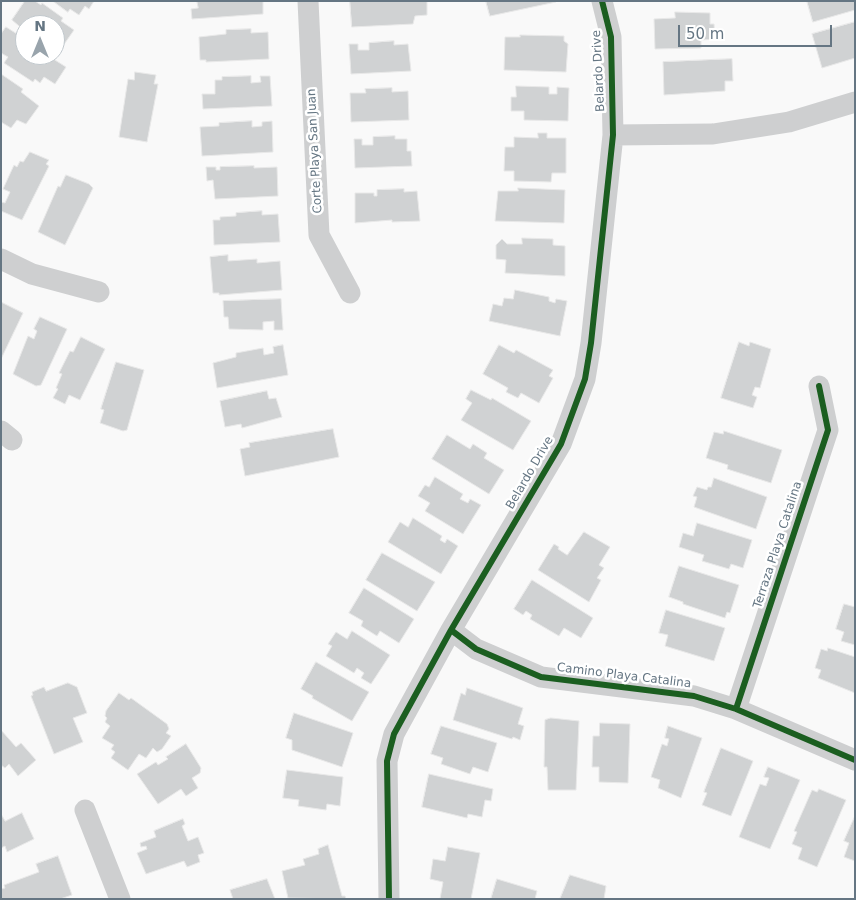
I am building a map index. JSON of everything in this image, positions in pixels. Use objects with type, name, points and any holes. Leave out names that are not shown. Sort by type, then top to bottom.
[{"type":"street","name":"Corte Playa San Juan","points":[[308,1],[319,235],[350,293]]},
{"type":"street","name":"Belardo Drive","points":[[388,899],[387,761],[394,734],[451,630],[561,444],[585,379],[591,343],[613,135],[611,38],[602,1]]},
{"type":"street","points":[[613,135],[713,134],[789,122],[855,102]]},
{"type":"street","points":[[1,259],[32,274],[99,292]]},
{"type":"street","name":"Terraza Playa Catalina","points":[[736,709],[828,430],[818,386]]},
{"type":"street","name":"Camino Playa Catalina","points":[[451,630],[476,649],[540,677],[694,696],[736,709],[855,760]]},
{"type":"street","points":[[85,810],[120,899]]},
{"type":"building","points":[[25,1],[35,1],[41,5],[42,3],[59,15],[15,15]]},
{"type":"building","points":[[53,1],[94,1],[89,9],[85,6],[79,15],[70,9],[68,12]]},
{"type":"building","points":[[197,1],[263,1],[263,14],[192,19],[191,9],[198,8]]},
{"type":"building","points":[[350,1],[427,1],[427,15],[415,16],[413,24],[352,27]]},
{"type":"building","points":[[486,1],[556,1],[556,2],[490,16]]},
{"type":"building","points":[[807,1],[855,1],[855,10],[813,22]]},
{"type":"building","points":[[675,12],[710,13],[710,24],[714,24],[715,39],[701,40],[701,48],[655,49],[654,19],[675,18]]},
{"type":"building","points":[[855,22],[855,58],[822,68],[812,34]]},
{"type":"building","points":[[65,24],[74,30],[65,43]]},
{"type":"building","points":[[6,27],[15,33],[15,65],[63,65],[66,67],[55,84],[44,77],[40,83],[35,79],[33,82],[4,63],[8,57],[1,53],[1,34]]},
{"type":"building","points":[[251,29],[251,33],[268,32],[269,59],[206,62],[206,60],[200,60],[199,37],[226,34],[226,30]]},
{"type":"building","points":[[520,35],[564,36],[564,41],[568,44],[566,72],[504,70],[505,37],[520,37]]},
{"type":"building","points":[[394,41],[394,45],[408,44],[411,71],[351,74],[349,44],[358,44],[358,50],[369,50],[369,43]]},
{"type":"building","points":[[732,59],[733,81],[725,81],[725,91],[664,95],[663,62]]},
{"type":"building","points":[[135,72],[156,75],[154,84],[158,84],[147,142],[119,137],[128,79],[134,80]]},
{"type":"building","points":[[1,74],[23,89],[21,92],[39,106],[26,124],[17,120],[11,128],[1,122]]},
{"type":"building","points":[[251,76],[251,83],[261,82],[260,76],[270,76],[272,106],[203,109],[202,94],[215,94],[215,80],[222,80],[222,77]]},
{"type":"building","points":[[516,86],[549,87],[549,94],[557,94],[557,87],[569,88],[568,121],[524,120],[524,111],[511,111],[511,97],[516,97]]},
{"type":"building","points":[[392,88],[392,92],[408,91],[409,120],[351,122],[350,93],[366,93],[365,89]]},
{"type":"building","points":[[252,121],[252,127],[262,126],[262,122],[272,121],[273,152],[202,156],[200,127],[219,126],[219,123]]},
{"type":"building","points":[[538,133],[547,133],[547,138],[566,138],[566,173],[552,173],[551,182],[514,181],[514,171],[504,171],[505,147],[514,147],[514,137],[538,138]]},
{"type":"building","points":[[395,136],[395,139],[407,139],[407,151],[411,151],[412,166],[355,168],[354,139],[362,139],[362,145],[373,145],[373,137]]},
{"type":"building","points":[[30,152],[49,160],[46,164],[49,166],[22,220],[1,211],[1,202],[5,203],[10,192],[3,189],[14,165],[17,167],[20,161],[23,162]]},
{"type":"building","points":[[254,166],[254,168],[277,167],[278,196],[215,199],[213,180],[207,181],[206,167],[216,167],[216,170],[220,170],[220,167]]},
{"type":"building","points":[[66,175],[89,184],[93,188],[65,245],[38,232],[58,186],[60,187]]},
{"type":"building","points":[[518,188],[565,190],[564,223],[495,221],[498,191],[518,191]]},
{"type":"building","points":[[404,189],[404,192],[417,191],[420,221],[392,222],[392,220],[355,223],[355,193],[374,193],[374,196],[377,196],[377,190]]},
{"type":"building","points":[[262,211],[262,215],[278,214],[280,242],[214,245],[213,220],[220,220],[220,217],[236,216],[236,213]]},
{"type":"building","points":[[522,238],[553,239],[553,245],[565,246],[565,276],[505,273],[506,260],[496,259],[496,245],[502,239],[507,244],[522,244]]},
{"type":"building","points":[[228,255],[228,261],[257,259],[257,263],[280,261],[282,290],[219,295],[219,293],[213,293],[210,257]]},
{"type":"building","points":[[515,290],[549,297],[549,301],[555,303],[556,299],[567,301],[560,336],[489,321],[493,304],[502,306],[504,298],[513,299]]},
{"type":"building","points":[[281,299],[283,330],[274,330],[274,321],[263,322],[263,330],[229,329],[228,317],[224,317],[223,301]]},
{"type":"building","points":[[1,302],[23,313],[1,359]]},
{"type":"building","points":[[40,317],[67,329],[41,385],[36,386],[13,374],[28,336],[34,339],[37,331],[34,329]]},
{"type":"building","points":[[81,337],[105,349],[80,400],[69,395],[65,404],[53,398],[58,389],[56,388],[62,374],[59,373],[70,351],[73,352]]},
{"type":"building","points":[[739,342],[749,346],[750,342],[771,349],[760,388],[755,387],[752,395],[757,397],[753,408],[721,398]]},
{"type":"building","points":[[283,345],[288,375],[217,388],[213,363],[236,357],[236,353],[263,348],[264,355],[274,353],[273,347]]},
{"type":"building","points":[[499,345],[514,353],[516,350],[553,370],[549,376],[553,378],[539,403],[521,393],[518,398],[506,392],[508,388],[483,374]]},
{"type":"building","points":[[116,362],[144,370],[127,430],[123,431],[100,423],[104,410],[101,409]]},
{"type":"building","points":[[471,390],[491,400],[492,398],[531,421],[513,450],[461,420],[472,403],[466,399]]},
{"type":"building","points":[[267,391],[269,399],[276,398],[282,417],[242,428],[241,424],[225,427],[220,401]]},
{"type":"building","points":[[333,429],[339,457],[245,476],[240,449],[250,447],[249,443]]},
{"type":"building","points":[[724,431],[782,450],[771,483],[727,469],[728,465],[706,458],[714,432],[723,434]]},
{"type":"building","points":[[447,435],[470,449],[473,444],[487,453],[484,458],[504,470],[489,494],[432,459]]},
{"type":"building","points":[[435,477],[463,494],[460,499],[468,503],[470,499],[481,505],[463,534],[425,511],[430,503],[418,496],[425,485],[429,487]]},
{"type":"building","points":[[714,478],[767,497],[756,529],[694,507],[697,497],[693,496],[697,487],[707,490],[708,487],[711,487]]},
{"type":"building","points":[[413,518],[442,536],[440,540],[445,543],[447,539],[458,546],[441,574],[388,542],[400,522],[408,527]]},
{"type":"building","points":[[697,523],[752,540],[743,568],[731,564],[729,569],[702,561],[704,555],[679,547],[683,533],[693,536]]},
{"type":"building","points":[[584,532],[610,547],[599,565],[604,568],[597,578],[601,580],[589,602],[538,570],[554,544],[567,555]]},
{"type":"building","points":[[382,553],[435,582],[417,611],[366,580]]},
{"type":"building","points":[[679,566],[739,585],[730,613],[727,612],[725,618],[683,604],[683,602],[669,597]]},
{"type":"building","points":[[532,580],[593,618],[581,638],[564,628],[559,636],[530,619],[532,615],[526,611],[523,615],[514,609]]},
{"type":"building","points":[[364,588],[414,619],[399,643],[380,631],[377,636],[361,626],[363,621],[349,613]]},
{"type":"building","points":[[844,604],[855,607],[855,645],[841,641],[844,632],[836,629]]},
{"type":"building","points":[[666,610],[725,628],[714,661],[665,646],[668,635],[659,633]]},
{"type":"building","points":[[352,631],[390,655],[371,684],[361,678],[364,673],[357,668],[354,673],[326,656],[332,646],[328,644],[336,632],[347,639]]},
{"type":"building","points":[[828,648],[855,657],[855,693],[818,678],[821,670],[815,668],[821,649],[827,651]]},
{"type":"building","points":[[316,662],[369,692],[352,721],[312,698],[313,696],[301,689]]},
{"type":"building","points":[[68,683],[77,687],[87,713],[73,718],[83,742],[54,754],[31,696],[33,695],[32,692],[44,687],[46,691]]},
{"type":"building","points":[[467,688],[523,708],[518,724],[524,726],[520,740],[453,720],[461,693],[465,695]]},
{"type":"building","points":[[119,693],[129,700],[131,698],[167,724],[169,729],[166,733],[171,736],[162,749],[157,752],[153,748],[146,758],[139,754],[128,770],[111,758],[115,752],[111,749],[114,745],[102,738],[110,726],[105,722],[107,718],[105,716],[106,711]]},
{"type":"building","points":[[294,713],[353,733],[342,767],[292,750],[292,740],[286,738]]},
{"type":"building","points":[[551,718],[579,721],[576,790],[548,790],[547,767],[544,767],[545,720]]},
{"type":"building","points":[[600,723],[630,724],[628,783],[599,782],[599,767],[592,767],[593,736],[599,736]]},
{"type":"building","points":[[441,726],[497,743],[488,772],[473,767],[470,774],[441,764],[443,758],[431,754]]},
{"type":"building","points":[[668,726],[702,738],[681,798],[658,788],[660,780],[651,777],[662,744],[667,746],[669,739],[665,738]]},
{"type":"building","points":[[1,730],[16,747],[21,743],[36,760],[18,776],[9,764],[5,768],[1,765]]},
{"type":"building","points":[[186,744],[201,768],[200,773],[192,778],[198,788],[186,796],[181,789],[158,804],[137,774],[156,762],[158,765],[168,759],[166,757]]},
{"type":"building","points":[[721,748],[753,761],[731,816],[702,805],[707,793],[704,792]]},
{"type":"building","points":[[768,767],[800,780],[770,849],[739,837],[760,784],[766,786],[769,778],[764,777]]},
{"type":"building","points":[[287,770],[343,777],[340,806],[327,804],[326,810],[298,806],[299,800],[283,798]]},
{"type":"building","points":[[429,774],[493,789],[491,801],[485,800],[482,817],[468,814],[467,818],[422,807]]},
{"type":"building","points":[[819,789],[846,800],[817,867],[798,859],[802,848],[792,844],[797,832],[794,831],[812,790],[817,792]]},
{"type":"building","points":[[22,813],[34,839],[7,852],[5,846],[1,848],[1,814],[5,821]]},
{"type":"building","points":[[855,816],[855,861],[844,857],[849,843],[844,841]]},
{"type":"building","points":[[183,819],[185,824],[182,826],[188,841],[198,837],[204,853],[198,855],[200,862],[187,867],[184,861],[146,874],[137,853],[147,849],[146,846],[141,847],[140,843],[156,837],[154,831]]},
{"type":"building","points":[[328,845],[342,896],[345,896],[346,899],[288,898],[282,871],[305,865],[303,859],[319,854],[318,849]]},
{"type":"building","points":[[448,847],[480,853],[471,899],[440,899],[443,882],[430,879],[433,859],[445,861]]},
{"type":"building","points":[[58,856],[72,895],[60,899],[1,899],[1,889],[5,888],[4,885],[39,872],[36,864]]},
{"type":"building","points":[[570,875],[606,886],[604,899],[560,899]]},
{"type":"building","points":[[267,879],[275,899],[233,899],[230,890]]},
{"type":"building","points":[[497,879],[537,891],[535,899],[491,899]]},
{"type":"cycle path","points":[[389,899],[387,761],[394,734],[451,630],[561,444],[585,379],[591,343],[613,135],[611,37],[602,1]]},
{"type":"cycle path","points":[[736,709],[828,430],[819,386]]},
{"type":"cycle path","points":[[451,630],[476,649],[541,677],[694,696],[736,709],[855,760]]}]
